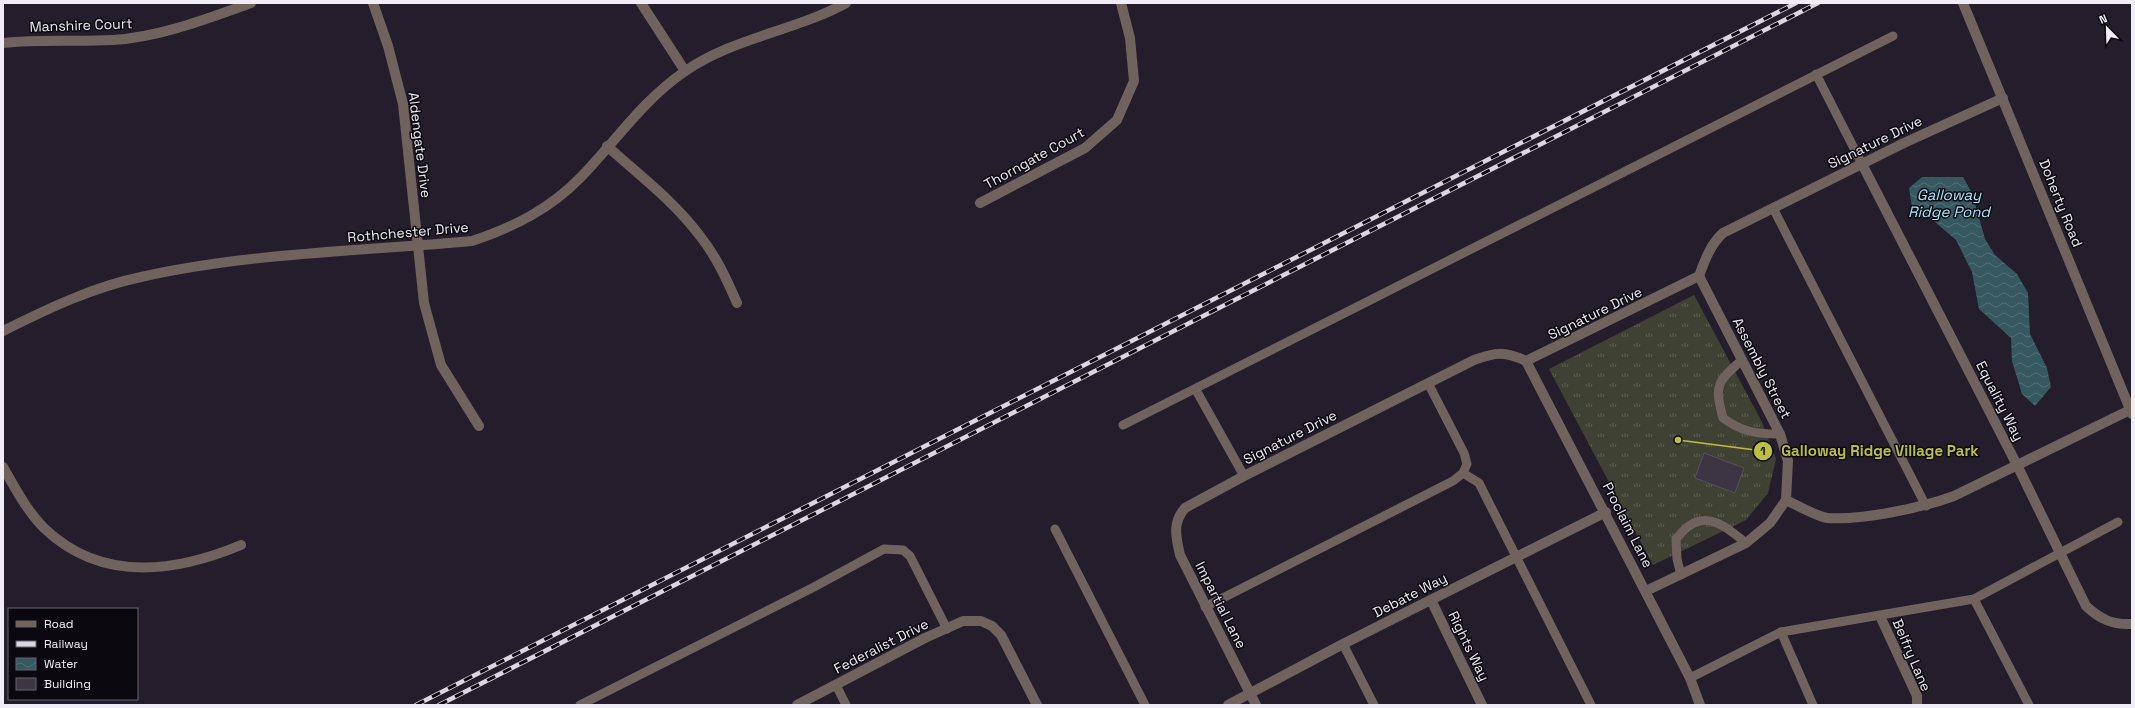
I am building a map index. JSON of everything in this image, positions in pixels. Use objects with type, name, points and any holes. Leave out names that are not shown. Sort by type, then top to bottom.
[{"type":"street","name":"Manshire Court","points":[[3,42],[113,40],[146,36],[198,22],[251,3]]},
{"type":"street","name":"Aldengate Drive","points":[[373,3],[388,46],[403,104],[424,302],[441,364],[479,426]]},
{"type":"street","points":[[641,3],[685,71]]},
{"type":"street","name":"Rothchester Drive","points":[[3,331],[73,298],[140,277],[207,264],[472,241],[502,231],[531,217],[580,178],[607,146],[657,92],[685,71],[734,47],[830,12],[846,3]]},
{"type":"street","name":"Thorngate Court","points":[[980,203],[1085,148],[1117,120],[1134,81],[1130,38],[1121,3]]},
{"type":"street","name":"Doherty Road","points":[[1963,3],[2131,412]]},
{"type":"street","name":"Signature Drive","points":[[1179,515],[1195,501],[1474,360],[1493,354],[1512,354],[1526,361],[1699,276],[1708,251],[1714,241],[1723,233],[1862,164],[2003,98]]},
{"type":"street","points":[[607,146],[677,208],[701,236],[724,272],[737,303]]},
{"type":"street","name":"Equality Way","points":[[1862,164],[2017,465],[2061,552],[2086,606],[2103,620],[2113,623],[2132,624]]},
{"type":"street","name":"Assembly Street","points":[[1699,276],[1780,434],[1788,461],[1786,500]]},
{"type":"street","name":"Proclaim Lane","points":[[1526,361],[1646,591],[1690,678],[1700,705]]},
{"type":"street","points":[[1646,591],[1746,543],[1770,523],[1786,500],[1827,518],[1867,515],[1926,506],[1954,496],[2131,412]]},
{"type":"street","points":[[3,467],[21,500],[43,527],[62,543],[81,554],[101,562],[134,568],[159,568],[224,552],[241,545]]},
{"type":"street","name":"Debate Way","points":[[1228,705],[1517,555],[1606,512]]},
{"type":"street","name":"Impartial Lane","points":[[1179,515],[1175,528],[1180,555],[1205,607],[1256,705]]},
{"type":"street","name":"Rights Way","points":[[1431,600],[1482,705]]},
{"type":"street","name":"Belfry Lane","points":[[1880,616],[1917,696],[1917,705]]},
{"type":"street","name":"Federalist Drive","points":[[798,705],[963,621],[981,621],[992,626],[1001,635],[1037,705]]},
{"type":"lane","points":[[1123,425],[1196,390],[1893,36]]},
{"type":"lane","points":[[1816,74],[1862,164]]},
{"type":"lane","points":[[1773,208],[1926,506]]},
{"type":"lane","points":[[1742,360],[1723,376],[1717,395],[1722,418],[1735,427],[1756,434],[1780,434]]},
{"type":"lane","points":[[1205,607],[1453,481],[1463,473],[1467,464],[1464,453],[1428,383]]},
{"type":"lane","points":[[1196,390],[1244,476]]},
{"type":"lane","points":[[1463,473],[1479,483],[1517,555],[1591,705]]},
{"type":"lane","points":[[1681,575],[1677,559],[1676,539],[1689,525],[1707,519],[1725,526],[1746,543]]},
{"type":"lane","points":[[1690,678],[1781,632],[1974,599],[2118,522]]},
{"type":"lane","points":[[1055,529],[1145,705]]},
{"type":"lane","points":[[580,705],[884,550],[903,550],[910,556],[947,629]]},
{"type":"lane","points":[[1974,599],[2029,705]]},
{"type":"lane","points":[[1781,632],[1813,705]]},
{"type":"lane","points":[[1343,644],[1374,705]]},
{"type":"lane","points":[[836,686],[846,705]]},
{"type":"green space","points":[[1694,295],[1762,422],[1776,459],[1768,493],[1746,520],[1653,565],[1549,369]]},
{"type":"water","name":"Galloway Ridge Pond","points":[[1922,177],[1963,177],[1972,193],[1985,239],[1995,255],[2017,274],[2028,293],[2030,334],[2047,368],[2051,387],[2035,406],[2022,394],[2012,361],[2011,338],[1979,309],[1972,272],[1956,240],[1934,221],[1912,207],[1909,188]]},
{"type":"building","points":[[1704,453],[1744,468],[1735,493],[1695,478]]},
{"type":"railway","points":[[416,705],[1796,3]]},
{"type":"railway","points":[[439,705],[1818,3]]},
{"type":"place","name":"Galloway Ridge Village Park","points":[[1678,440]]}]
